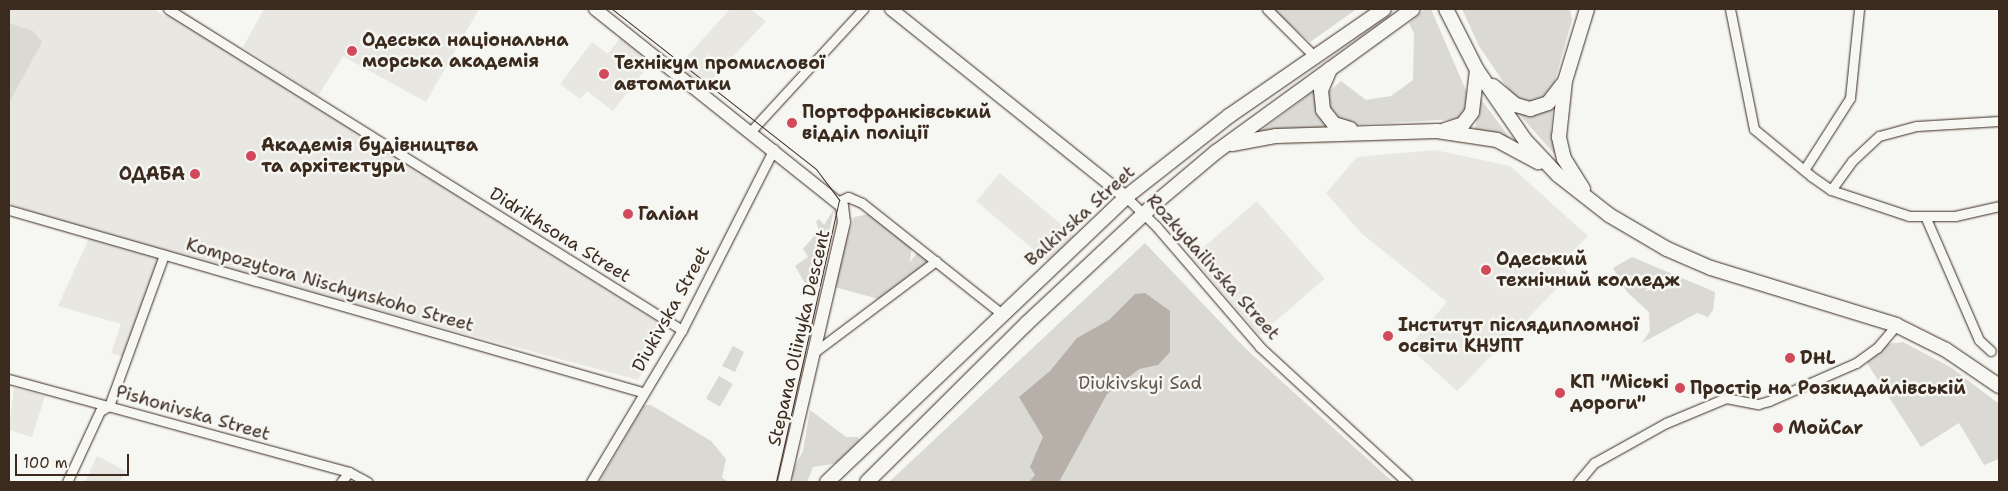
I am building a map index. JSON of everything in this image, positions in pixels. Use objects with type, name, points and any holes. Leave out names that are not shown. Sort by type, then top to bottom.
[{"type":"main road","name":"Balkivska Street","points":[[827,482],[1001,314],[1126,197],[1314,56],[1384,9]]},
{"type":"main road","points":[[867,482],[1144,214],[1226,145],[1412,9]]},
{"type":"main road","points":[[1575,9],[1577,32]]},
{"type":"main road","points":[[1587,9],[1577,32],[1565,81],[1560,147],[1570,170],[1596,205]]},
{"type":"main road","points":[[1446,10],[1476,69],[1519,132],[1558,175]]},
{"type":"main road","points":[[1331,68],[1320,95],[1325,116],[1334,124],[1363,132]]},
{"type":"main road","points":[[1226,145],[1276,136],[1437,131],[1457,128],[1469,117],[1476,69]]},
{"type":"main road","points":[[1476,69],[1509,100],[1530,109],[1548,103],[1565,81]]},
{"type":"main road","points":[[1437,131],[1506,142],[1558,175],[1596,205],[1690,260],[1896,325],[1946,350],[1999,386]]},
{"type":"street","name":"Didrikhsona Street","points":[[168,9],[682,330]]},
{"type":"street","points":[[595,9],[839,202],[854,197],[1001,314]]},
{"type":"street","points":[[751,131],[863,9]]},
{"type":"street","name":"Rozkydailivska Street","points":[[891,9],[1126,197],[1144,214],[1260,347],[1407,482]]},
{"type":"street","points":[[1266,9],[1314,56]]},
{"type":"street","points":[[1730,9],[1754,129],[1831,190],[1909,216],[1955,216],[1999,206]]},
{"type":"street","points":[[1804,170],[1850,98],[1859,9]]},
{"type":"street","points":[[1831,190],[1852,161],[1879,136],[1917,126],[1999,121]]},
{"type":"street","name":"Diukivska Street","points":[[591,482],[642,392],[682,330],[774,149]]},
{"type":"street","name":"Stepana Oliinyka Descent","points":[[784,482],[844,222],[839,202]]},
{"type":"street","name":"Kompozytora Nischynskoho Street","points":[[9,210],[642,392]]},
{"type":"street","points":[[1925,216],[1980,340],[1990,351]]},
{"type":"street","points":[[68,482],[100,411],[109,406],[164,255]]},
{"type":"street","points":[[812,354],[936,261]]},
{"type":"street","points":[[1578,482],[1594,463],[1666,423],[1726,398],[1758,404],[1769,401],[1863,359],[1896,325]]},
{"type":"street","name":"Pishonivska Street","points":[[9,379],[349,472],[368,482]]},
{"type":"street","points":[[340,482],[349,472]]},
{"type":"shaded area","points":[[9,9],[154,9],[165,17],[170,9],[180,9],[432,180],[668,328],[638,380],[108,238],[9,204]]},
{"type":"shaded area","name":"Одеська національна морська академія","points":[[264,9],[479,9],[426,102],[343,56],[318,96],[243,47]]},
{"type":"shaded area","points":[[730,9],[750,9],[766,21],[701,91],[675,70]]},
{"type":"shaded area","name":"Технікум промислової автоматики","points":[[624,33],[655,57],[613,111],[587,91],[580,99],[560,84],[592,42],[608,54]]},
{"type":"shaded area","name":"Одеський технічний колледж","points":[[1435,150],[1510,166],[1588,236],[1561,263],[1569,276],[1457,391],[1409,347],[1447,302],[1361,233],[1326,193],[1357,157]]},
{"type":"shaded area","points":[[1000,173],[1078,239],[1054,267],[976,201]]},
{"type":"shaded area","points":[[1257,201],[1325,279],[1260,335],[1192,257]]},
{"type":"shaded area","points":[[91,234],[164,255],[127,358],[111,353],[121,324],[58,306]]},
{"type":"shaded area","points":[[1145,293],[1170,311],[1170,352],[1158,365],[1139,369],[1107,394],[1059,482],[1029,482],[1035,475],[1030,467],[1043,437],[1019,397],[1050,371],[1077,338],[1109,320],[1135,294]]},
{"type":"shaded area","points":[[14,388],[45,396],[32,437],[9,430]]},
{"type":"shaded area","points":[[97,456],[126,471],[120,482],[85,482]]},
{"type":"green space","points":[[1272,9],[1357,9],[1310,42]]},
{"type":"green space","points":[[1425,9],[1431,9],[1467,93],[1466,108],[1459,119],[1351,125],[1329,112],[1327,93],[1341,81],[1366,100],[1391,96],[1413,80],[1414,33],[1409,23]]},
{"type":"green space","points":[[1462,9],[1570,9],[1572,20],[1552,91],[1539,101],[1523,103],[1511,93],[1479,46]]},
{"type":"green space","points":[[9,23],[33,31],[42,42],[9,103]]},
{"type":"green space","points":[[1315,90],[1318,113],[1331,129],[1258,133]]},
{"type":"green space","points":[[1480,98],[1510,138],[1475,130]]},
{"type":"green space","points":[[1553,106],[1551,129],[1556,156],[1518,113]]},
{"type":"green space","points":[[834,209],[818,287],[806,285],[795,266],[808,257],[803,249],[819,230],[816,222],[819,219],[824,225]]},
{"type":"green space","points":[[870,214],[912,245],[910,262],[917,253],[931,260],[882,300],[831,286],[854,217]]},
{"type":"green space","name":"Diukivskyi Sad","points":[[1145,243],[1245,348],[1393,482],[889,482]]},
{"type":"green space","points":[[1632,257],[1715,292],[1713,310],[1708,317],[1697,313],[1642,343],[1650,331],[1649,312],[1627,292],[1613,268]]},
{"type":"green space","points":[[1903,342],[1952,368],[1999,404],[1999,459],[1984,465],[1959,423],[1921,447],[1867,363],[1887,344]]},
{"type":"green space","points":[[733,346],[744,352],[735,372],[722,366]]},
{"type":"green space","points":[[719,376],[733,384],[720,407],[706,399]]},
{"type":"green space","points":[[644,405],[651,405],[711,441],[726,459],[722,478],[729,482],[599,482]]},
{"type":"green space","points":[[810,410],[846,437],[858,437],[860,441],[839,463],[813,467],[807,482],[793,482],[791,474],[803,451]]},
{"type":"tram line","points":[[612,9],[816,169],[839,200],[776,482]]},
{"type":"place","name":"Одеська національна морська академія","points":[[352,51]]},
{"type":"place","name":"Технікум промислової автоматики","points":[[604,74]]},
{"type":"place","name":"Портофранківський відділ поліції","points":[[792,123]]},
{"type":"place","name":"Академія будівництва та архітектури","points":[[251,156]]},
{"type":"place","name":"ОДАБА","points":[[195,174]]},
{"type":"place","name":"Галіан","points":[[628,214]]},
{"type":"place","name":"Одеський технічний колледж","points":[[1486,270]]},
{"type":"place","name":"Інститут післядипломної освіти КНУПТ","points":[[1388,336]]},
{"type":"place","name":"DHL","points":[[1790,358]]},
{"type":"place","name":"Простір на Розкидайлівській","points":[[1680,388]]},
{"type":"place","name":"КП \"Міські дороги\"","points":[[1560,393]]},
{"type":"place","name":"МойCar","points":[[1778,428]]}]
